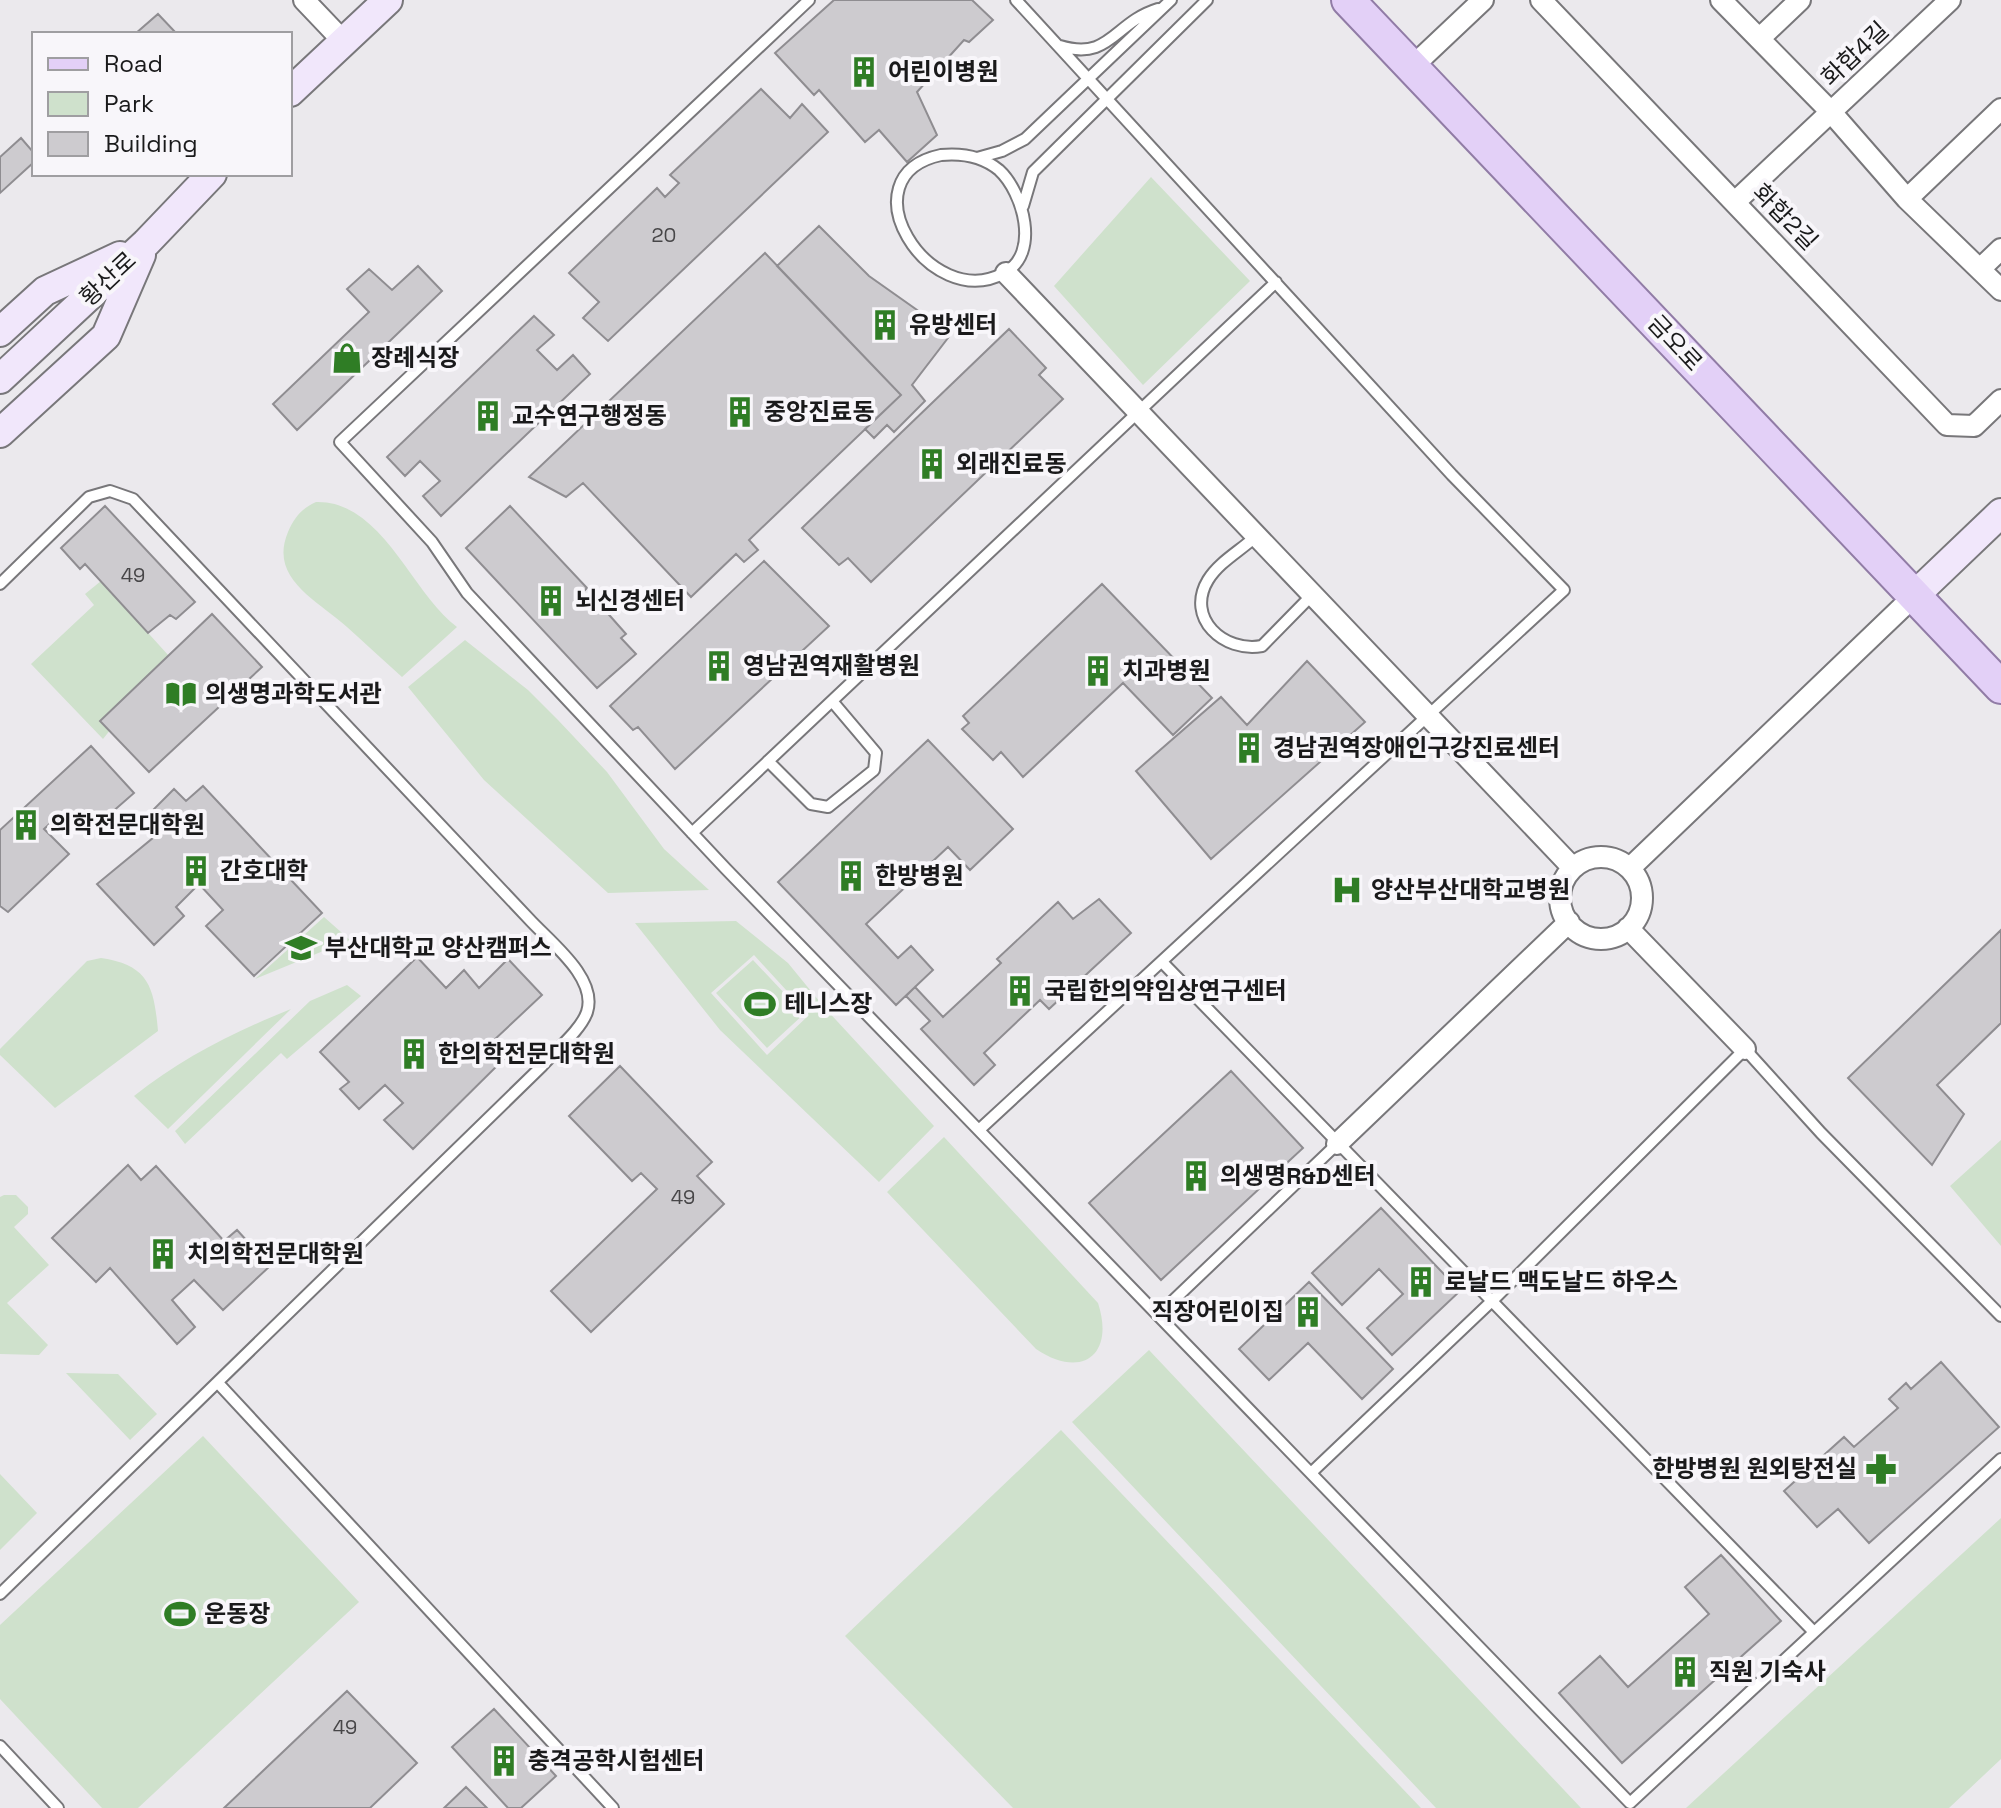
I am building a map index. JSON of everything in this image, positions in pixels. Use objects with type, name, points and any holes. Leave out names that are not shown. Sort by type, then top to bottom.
[{"type":"main road","points":[[294,87],[388,0]]},
{"type":"main road","name":"금오로","points":[[1348,0],[2001,687]]},
{"type":"main road","name":"황산로","points":[[0,379],[146,243],[210,176]]},
{"type":"main road","points":[[0,332],[45,291],[146,243]]},
{"type":"main road","points":[[0,433],[106,336],[146,243]]},
{"type":"main road","points":[[1914,596],[2001,513]]},
{"type":"street","points":[[304,0],[343,41]]},
{"type":"street","points":[[1412,67],[1483,0]]},
{"type":"street","name":"화합2길","points":[[1541,0],[1947,425],[1974,426],[2001,400]]},
{"type":"street","name":"화합4길","points":[[1721,0],[1831,112],[1907,199],[2001,290]]},
{"type":"street","points":[[1760,38],[1800,0]]},
{"type":"street","name":"화합4길","points":[[1831,112],[1950,0]]},
{"type":"street","points":[[1907,199],[2001,109]]},
{"type":"street","points":[[1735,202],[1831,112]]},
{"type":"street","points":[[1980,269],[2001,249]]},
{"type":"street","points":[[1006,273],[1135,412],[1573,868]]},
{"type":"street","points":[[1630,868],[1914,596]]},
{"type":"street","points":[[1595,857],[1608,857],[1630,868],[1642,892],[1637,918],[1628,928],[1617,936],[1591,937],[1569,922],[1563,912],[1561,889],[1573,868],[1595,857]]},
{"type":"street","points":[[1337,1144],[1569,922]]},
{"type":"street","points":[[1628,928],[1745,1049]]},
{"type":"lane","points":[[809,0],[340,442],[432,542],[467,593],[692,833],[1630,1803],[2001,1459]]},
{"type":"lane","points":[[980,1129],[1564,590],[1016,0]]},
{"type":"lane","points":[[1167,3],[1025,139],[1002,151],[977,158],[953,154],[921,161],[902,179],[897,211],[910,241],[934,267],[974,280],[1006,273],[1018,261],[1023,246],[1022,208],[1033,172],[1207,0]]},
{"type":"lane","points":[[1058,46],[1080,52],[1094,51],[1139,15],[1167,3]]},
{"type":"lane","points":[[977,158],[1006,178],[1022,208]]},
{"type":"lane","points":[[692,833],[1276,282]]},
{"type":"lane","points":[[0,584],[89,497],[110,491],[133,499],[586,983],[586,1014],[542,1066],[0,1594]]},
{"type":"lane","points":[[1255,537],[1206,583],[1203,598],[1210,629],[1224,642],[1237,646],[1262,646],[1312,595]]},
{"type":"lane","points":[[768,761],[811,804],[828,807],[874,770],[876,753],[832,701]]},
{"type":"lane","points":[[1163,963],[1813,1631]]},
{"type":"lane","points":[[1312,1472],[1493,1300],[1745,1049],[1821,1133],[2001,1316]]},
{"type":"lane","points":[[1158,1315],[1337,1144]]},
{"type":"lane","points":[[218,1383],[613,1808]]},
{"type":"lane","points":[[0,1746],[58,1808]]},
{"type":"green space","points":[[1151,177],[1250,281],[1143,385],[1054,286]]},
{"type":"green space","points":[[316,502],[339,505],[360,516],[378,532],[425,593],[457,627],[402,677],[290,576],[284,549],[288,532],[299,514]]},
{"type":"green space","points":[[101,581],[169,656],[103,739],[31,664],[94,605],[85,594]]},
{"type":"green space","points":[[465,640],[528,690],[558,720],[607,772],[664,849],[709,890],[608,893],[484,780],[408,687]]},
{"type":"green space","points":[[324,917],[350,940],[255,979]]},
{"type":"green space","points":[[736,921],[788,963],[824,1007],[934,1126],[879,1182],[720,1030],[635,923]],"holes":[[[754,955],[809,1015],[767,1055],[711,993]]]},
{"type":"green space","points":[[101,958],[130,966],[146,981],[154,1002],[158,1031],[55,1108],[0,1055],[0,1049],[87,961]]},
{"type":"green space","name":"테니스장","points":[[753,960],[804,1014],[767,1048],[716,993]]},
{"type":"green space","points":[[347,985],[361,996],[287,1059],[281,1053],[185,1144],[175,1131],[310,1001]]},
{"type":"green space","points":[[291,1009],[168,1129],[134,1096],[209,1047]]},
{"type":"green space","points":[[944,1137],[1098,1303],[1102,1336],[1098,1349],[1091,1357],[1080,1362],[1067,1362],[1036,1349],[887,1192]]},
{"type":"green space","points":[[2001,1140],[2001,1246],[1950,1186]]},
{"type":"green space","points":[[16,1195],[28,1207],[28,1214],[14,1227],[49,1265],[7,1303],[48,1345],[39,1355],[0,1354],[0,1197]]},
{"type":"green space","points":[[1149,1350],[1581,1808],[1436,1808],[1072,1422]]},
{"type":"green space","points":[[66,1373],[118,1374],[157,1414],[130,1440]]},
{"type":"green space","points":[[1061,1430],[1421,1808],[1013,1808],[845,1636]]},
{"type":"green space","name":"운동장","points":[[203,1436],[359,1602],[138,1808],[102,1808],[0,1699],[0,1625]]},
{"type":"green space","points":[[0,1474],[37,1513],[0,1550]]},
{"type":"green space","points":[[2001,1518],[2001,1759],[1949,1808],[1686,1808]]},
{"type":"building","name":"어린이병원","points":[[834,0],[972,0],[993,20],[969,42],[964,40],[917,92],[937,135],[907,162],[879,130],[865,142],[819,90],[814,95],[775,53]]},
{"type":"building","points":[[158,14],[175,32],[137,32]]},
{"type":"building","points":[[761,89],[790,118],[802,104],[828,132],[608,341],[583,318],[599,302],[569,273],[657,188],[665,197],[679,183],[670,175]]},
{"type":"building","points":[[21,138],[32,151],[32,164],[0,193],[0,157]]},
{"type":"building","name":"유방센터","points":[[819,226],[869,276],[951,334],[912,385],[925,401],[894,432],[887,425],[874,438],[865,429],[901,395],[777,266]]},
{"type":"building","name":"중앙진료동","points":[[765,253],[901,395],[749,540],[758,550],[744,562],[736,554],[691,597],[583,483],[566,497],[529,477]]},
{"type":"building","name":"장례식장","points":[[418,266],[442,291],[297,430],[273,404],[369,312],[347,289],[369,269],[392,290]]},
{"type":"building","name":"교수연구행정동","points":[[534,316],[554,335],[537,350],[557,370],[573,355],[590,374],[441,516],[423,496],[440,481],[420,461],[405,476],[387,457]]},
{"type":"building","name":"외래진료동","points":[[1009,329],[1046,368],[1039,375],[1063,399],[871,582],[848,558],[839,565],[802,528]]},
{"type":"building","points":[[105,506],[195,602],[176,619],[170,615],[148,633],[85,564],[80,569],[61,548]]},
{"type":"building","name":"뇌신경센터","points":[[510,506],[587,588],[580,595],[597,613],[603,608],[626,634],[621,638],[636,654],[597,688],[466,548]]},
{"type":"building","name":"영남권역재활병원","points":[[764,561],[829,626],[675,769],[638,727],[633,730],[610,706]]},
{"type":"building","name":"치과병원","points":[[1102,584],[1212,698],[1173,735],[1123,683],[1023,777],[1001,752],[993,760],[962,729],[969,723],[963,716]]},
{"type":"building","name":"의생명과학도서관","points":[[212,614],[262,667],[149,772],[100,721]]},
{"type":"building","name":"경남권역장애인구강진료센터","points":[[1307,661],[1365,722],[1211,859],[1136,771],[1221,697],[1247,725]]},
{"type":"building","name":"한방병원","points":[[928,740],[1013,829],[970,870],[948,847],[866,924],[898,958],[911,946],[933,970],[896,1005],[778,882]]},
{"type":"building","name":"의학전문대학원","points":[[91,746],[134,793],[87,834],[77,822],[70,829],[58,816],[44,829],[69,854],[8,912],[0,906],[0,830]]},
{"type":"building","name":"간호대학","points":[[203,786],[322,913],[254,976],[206,926],[223,910],[199,884],[176,907],[184,916],[154,945],[97,884],[154,837],[144,825],[157,813],[154,809],[174,789],[186,801]]},
{"type":"building","name":"국립한의약임상연구센터","points":[[1099,899],[1131,933],[1049,1009],[1040,1000],[984,1053],[995,1065],[974,1085],[921,1029],[930,1021],[906,996],[915,987],[943,1017],[1001,963],[997,959],[1058,902],[1073,919]]},
{"type":"building","points":[[2001,930],[2001,1023],[1937,1085],[1964,1114],[1932,1165],[1848,1078]]},
{"type":"building","name":"한의학전문대학원","points":[[417,957],[446,988],[464,970],[479,988],[508,959],[542,995],[493,1041],[507,1056],[413,1149],[384,1120],[403,1103],[385,1085],[359,1109],[340,1089],[349,1082],[320,1052]]},
{"type":"building","points":[[620,1066],[712,1162],[697,1176],[724,1204],[591,1332],[551,1291],[657,1189],[641,1173],[632,1181],[569,1116]]},
{"type":"building","name":"의생명R&D센터","points":[[1231,1071],[1303,1148],[1161,1280],[1089,1203]]},
{"type":"building","name":"치의학전문대학원","points":[[128,1165],[141,1180],[156,1166],[224,1241],[237,1230],[270,1266],[223,1310],[194,1280],[172,1300],[195,1327],[177,1344],[110,1268],[96,1282],[52,1238]]},
{"type":"building","name":"로날드 맥도날드 하우스","points":[[1381,1208],[1460,1291],[1392,1355],[1367,1328],[1403,1294],[1379,1269],[1342,1305],[1312,1273]]},
{"type":"building","name":"직장어린이집","points":[[1309,1282],[1393,1369],[1362,1399],[1308,1343],[1269,1380],[1239,1349]]},
{"type":"building","name":"한방병원 원외탕전실","points":[[1941,1362],[1999,1427],[1869,1543],[1838,1509],[1817,1527],[1784,1491],[1844,1437],[1854,1447],[1898,1408],[1889,1399],[1906,1383],[1911,1389]]},
{"type":"building","name":"직원 기숙사","points":[[1721,1555],[1781,1621],[1622,1763],[1559,1693],[1600,1656],[1628,1687],[1709,1614],[1685,1587]]},
{"type":"building","points":[[347,1691],[417,1763],[370,1808],[224,1808]]},
{"type":"building","name":"충격공학시험센터","points":[[494,1709],[556,1776],[521,1808],[508,1808],[452,1747]]},
{"type":"building","points":[[466,1787],[487,1808],[444,1808]]},
{"type":"place","name":"어린이병원","points":[[864,72]]},
{"type":"place","name":"유방센터","points":[[885,325]]},
{"type":"place","name":"장례식장","points":[[347,358]]},
{"type":"place","name":"중앙진료동","points":[[740,412]]},
{"type":"place","name":"교수연구행정동","points":[[488,416]]},
{"type":"place","name":"외래진료동","points":[[932,464]]},
{"type":"place","name":"뇌신경센터","points":[[551,601]]},
{"type":"place","name":"영남권역재활병원","points":[[719,666]]},
{"type":"place","name":"치과병원","points":[[1098,671]]},
{"type":"place","name":"의생명과학도서관","points":[[181,694]]},
{"type":"place","name":"경남권역장애인구강진료센터","points":[[1249,748]]},
{"type":"place","name":"의학전문대학원","points":[[26,825]]},
{"type":"place","name":"간호대학","points":[[196,871]]},
{"type":"place","name":"한방병원","points":[[851,876]]},
{"type":"place","name":"양산부산대학교병원","points":[[1347,890]]},
{"type":"place","name":"부산대학교 양산캠퍼스","points":[[301,948]]},
{"type":"place","name":"국립한의약임상연구센터","points":[[1020,991]]},
{"type":"place","name":"테니스장","points":[[760,1004]]},
{"type":"place","name":"한의학전문대학원","points":[[414,1054]]},
{"type":"place","name":"의생명R&D센터","points":[[1196,1176]]},
{"type":"place","name":"치의학전문대학원","points":[[163,1254]]},
{"type":"place","name":"로날드 맥도날드 하우스","points":[[1421,1282]]},
{"type":"place","name":"직장어린이집","points":[[1308,1312]]},
{"type":"place","name":"한방병원 원외탕전실","points":[[1881,1469]]},
{"type":"place","name":"운동장","points":[[180,1614]]},
{"type":"place","name":"직원 기숙사","points":[[1685,1672]]},
{"type":"place","name":"충격공학시험센터","points":[[504,1761]]}]
